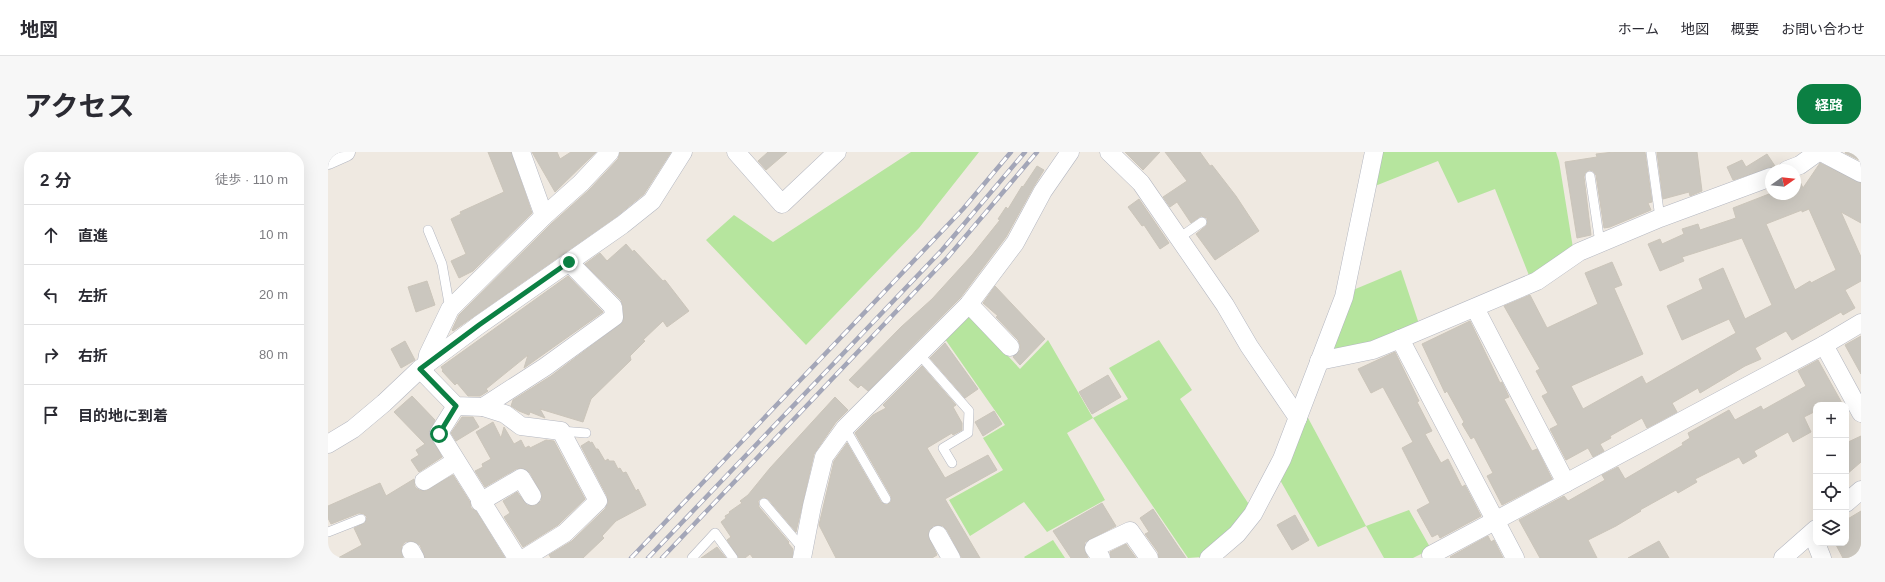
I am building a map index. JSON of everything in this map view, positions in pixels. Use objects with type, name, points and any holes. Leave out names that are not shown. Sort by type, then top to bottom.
[{"type":"street","points":[[328,160],[346,152]]},
{"type":"street","points":[[521,152],[544,216]]},
{"type":"street","points":[[423,368],[450,309],[544,216],[581,183],[610,152]]},
{"type":"street","points":[[328,444],[354,429],[423,368],[479,325],[622,226],[652,201],[683,152]]},
{"type":"street","points":[[736,152],[782,204],[837,152]]},
{"type":"street","points":[[803,554],[812,506],[824,457],[845,428],[969,304],[1015,243],[1044,190],[1070,152]]},
{"type":"street","points":[[1108,152],[1141,183],[1225,305],[1249,346],[1298,418]]},
{"type":"street","points":[[1208,558],[1237,534],[1253,514],[1282,459],[1344,297],[1374,152]]},
{"type":"street","points":[[1800,164],[1819,152],[1861,173]]},
{"type":"street","points":[[1319,361],[1373,350],[1400,339],[1537,281],[1579,252],[1660,218],[1765,179]]},
{"type":"street","points":[[483,407],[545,367],[614,317],[613,307],[569,262]]},
{"type":"street","points":[[969,304],[1010,347]]},
{"type":"street","points":[[1474,308],[1566,484]]},
{"type":"street","points":[[1433,558],[1431,555],[1824,345],[1861,323]]},
{"type":"street","points":[[1400,339],[1515,558]]},
{"type":"street","points":[[1824,345],[1861,413]]},
{"type":"street","points":[[423,368],[456,406],[483,407],[505,414],[521,426],[561,431],[598,501],[566,533],[525,558]]},
{"type":"street","points":[[456,406],[439,434],[480,502],[517,558]]},
{"type":"street","points":[[424,481],[456,461]]},
{"type":"street","points":[[480,502],[521,478],[532,496]]},
{"type":"street","points":[[1849,500],[1861,490]]},
{"type":"street","points":[[1101,558],[1094,548],[1130,531],[1148,558]]},
{"type":"street","points":[[938,535],[951,558]]},
{"type":"street","points":[[1783,558],[1813,538]]},
{"type":"street","points":[[1818,546],[1822,558]]},
{"type":"lane","points":[[1651,154],[1660,218]]},
{"type":"lane","points":[[1590,176],[1600,243]]},
{"type":"lane","points":[[1179,238],[1202,222]]},
{"type":"lane","points":[[428,230],[442,264],[450,309]]},
{"type":"lane","points":[[919,354],[969,411],[968,433],[943,448],[952,463]]},
{"type":"lane","points":[[845,428],[886,499]]},
{"type":"lane","points":[[561,431],[586,433]]},
{"type":"lane","points":[[764,503],[803,554]]},
{"type":"lane","points":[[328,532],[361,520]]},
{"type":"lane","points":[[692,558],[715,533],[733,558]]},
{"type":"green space","points":[[911,152],[979,152],[919,228],[806,345],[706,240],[734,215],[773,242]]},
{"type":"green space","points":[[1383,152],[1556,152],[1559,161],[1573,248],[1530,278],[1495,189],[1458,203],[1438,161],[1375,186]]},
{"type":"green space","points":[[1401,270],[1419,324],[1376,344],[1334,353],[1331,348],[1353,290]]},
{"type":"green space","points":[[970,315],[1020,369],[1048,340],[1093,418],[1067,433],[1105,500],[1047,532],[1024,502],[970,536],[949,500],[1003,470],[983,438],[1005,425],[945,339]]},
{"type":"green space","points":[[1159,340],[1192,390],[1180,399],[1250,506],[1231,530],[1201,557],[1188,558],[1093,418],[1128,399],[1109,368]]},
{"type":"green space","points":[[1307,416],[1366,526],[1318,547],[1280,480]]},
{"type":"green space","points":[[1409,510],[1431,549],[1413,558],[1384,558],[1366,526]]},
{"type":"green space","points":[[1053,540],[1065,558],[1024,557]]},
{"type":"building","points":[[488,152],[511,152],[532,213],[473,271],[459,278],[451,261],[466,254],[451,219],[461,214],[460,212],[504,192]]},
{"type":"building","points":[[532,152],[557,152],[560,159],[571,152],[596,152],[555,192]]},
{"type":"building","points":[[620,152],[671,152],[644,194],[616,217],[453,331],[452,330],[459,315],[551,224],[589,190],[618,159]]},
{"type":"building","points":[[768,152],[787,152],[766,170],[758,161]]},
{"type":"building","points":[[1125,152],[1160,152],[1143,170]]},
{"type":"building","points":[[1165,152],[1200,152],[1236,196],[1259,231],[1215,260],[1196,234],[1207,225],[1207,218],[1201,216],[1191,223],[1177,202],[1170,207],[1163,197],[1187,181]]},
{"type":"building","points":[[1614,152],[1645,152],[1652,202],[1648,203],[1651,210],[1610,227],[1604,228],[1596,175],[1593,171],[1589,170],[1585,173],[1584,177],[1591,235],[1577,238],[1565,162],[1597,157],[1596,154]]},
{"type":"building","points":[[1657,152],[1697,152],[1702,191],[1690,196],[1689,192],[1663,199]]},
{"type":"building","points":[[1861,152],[1861,161],[1845,153]]},
{"type":"building","points":[[1767,154],[1774,164],[1765,164],[1765,169],[1733,180],[1727,167],[1742,160],[1746,167]]},
{"type":"building","points":[[1820,163],[1861,183],[1861,223],[1841,212],[1861,257],[1861,281],[1845,290],[1855,308],[1843,315],[1841,312],[1792,340],[1786,331],[1755,348],[1761,359],[1745,366],[1700,393],[1698,388],[1672,403],[1677,412],[1647,428],[1642,418],[1610,436],[1611,438],[1600,444],[1604,451],[1593,457],[1588,448],[1566,460],[1550,429],[1558,425],[1542,396],[1548,393],[1536,371],[1540,369],[1504,306],[1530,295],[1547,328],[1598,304],[1585,273],[1612,262],[1622,285],[1614,288],[1643,354],[1571,386],[1583,409],[1642,376],[1646,384],[1736,333],[1729,319],[1682,340],[1667,306],[1703,289],[1699,279],[1723,268],[1745,319],[1772,305],[1742,238],[1682,257],[1684,261],[1660,271],[1648,244],[1660,239],[1662,244],[1684,234],[1682,229],[1698,224],[1700,230],[1736,218],[1733,208],[1765,196],[1765,200],[1801,200],[1801,184],[1803,188]],"holes":[[[1809,209],[1836,270],[1811,283],[1810,281],[1795,290],[1766,224],[1802,210],[1802,212]]]},
{"type":"building","points":[[1037,166],[1044,170],[1006,237],[961,297],[868,391],[861,385],[858,388],[849,380],[901,327],[932,299],[972,255],[1000,220],[998,219],[1006,207],[1008,209],[1022,186],[1023,187]]},
{"type":"building","points":[[1139,199],[1169,243],[1160,249],[1144,225],[1142,226],[1128,207]]},
{"type":"building","points":[[626,244],[633,252],[634,250],[663,281],[665,280],[689,311],[667,327],[663,321],[643,340],[645,341],[630,356],[631,360],[591,399],[583,422],[540,409],[545,418],[530,412],[529,415],[511,406],[513,400],[551,376],[623,322],[623,306],[621,300],[585,264],[600,253],[607,261]]},
{"type":"building","points":[[568,276],[603,312],[524,368],[528,355],[486,389],[488,391],[480,396],[468,396],[457,383],[455,385],[442,371],[443,370],[441,367]]},
{"type":"building","points":[[427,281],[435,305],[416,312],[408,287]]},
{"type":"building","points":[[995,286],[1045,339],[1020,365],[1013,357],[1020,350],[1018,340],[996,317],[998,316],[983,303]]},
{"type":"building","points":[[1470,321],[1500,383],[1502,382],[1509,397],[1504,399],[1532,451],[1537,449],[1552,479],[1502,505],[1487,476],[1493,473],[1474,437],[1471,439],[1462,424],[1464,422],[1447,391],[1445,393],[1422,344]]},
{"type":"building","points":[[1861,336],[1861,374],[1845,345]]},
{"type":"building","points":[[405,341],[415,360],[401,368],[391,349]]},
{"type":"building","points":[[945,343],[978,389],[965,398],[930,358]]},
{"type":"building","points":[[1395,352],[1419,401],[1417,402],[1432,431],[1425,434],[1441,463],[1448,459],[1462,487],[1465,485],[1481,516],[1440,538],[1438,534],[1432,537],[1417,510],[1430,503],[1402,448],[1413,442],[1383,387],[1371,393],[1358,369]]},
{"type":"building","points":[[1818,360],[1841,402],[1813,402],[1813,412],[1804,417],[1811,432],[1793,442],[1788,432],[1754,451],[1757,456],[1743,464],[1739,457],[1695,479],[1697,482],[1678,493],[1676,490],[1640,510],[1641,511],[1616,526],[1588,540],[1597,558],[1540,558],[1519,520],[1564,496],[1568,501],[1605,480],[1602,475],[1618,467],[1625,479],[1683,445],[1682,443],[1690,438],[1688,433],[1729,410],[1735,420],[1761,406],[1763,410],[1806,386],[1798,371]]},
{"type":"building","points":[[922,366],[956,405],[953,407],[962,423],[962,430],[953,435],[952,433],[927,448],[945,478],[988,455],[997,470],[945,499],[980,558],[962,558],[947,530],[943,526],[938,525],[933,526],[928,535],[937,555],[932,558],[836,558],[819,525],[834,461],[847,443],[881,502],[886,505],[891,502],[891,496],[855,433],[873,415],[886,408],[883,405]]},
{"type":"building","points":[[1108,375],[1121,397],[1092,414],[1079,392]]},
{"type":"building","points":[[412,396],[435,420],[429,433],[442,457],[419,472],[411,460],[419,455],[416,450],[425,444],[394,412]]},
{"type":"building","points":[[835,397],[848,410],[836,422],[814,454],[796,532],[768,499],[763,497],[758,501],[759,507],[789,542],[788,543],[793,549],[792,558],[753,558],[750,554],[745,558],[739,558],[727,540],[731,537],[721,522],[726,518],[725,516],[730,513],[729,512],[742,503],[740,501],[748,495],[770,468]]},
{"type":"building","points":[[994,411],[1002,424],[983,436],[975,422]]},
{"type":"building","points":[[462,417],[473,417],[479,427],[456,441],[451,433]]},
{"type":"building","points":[[493,422],[501,438],[504,427],[514,444],[521,440],[525,448],[529,446],[530,448],[546,440],[554,441],[585,499],[558,525],[523,547],[504,517],[510,513],[503,501],[517,492],[527,505],[533,506],[541,501],[542,495],[530,473],[521,468],[516,469],[485,487],[475,471],[483,467],[482,464],[491,459],[476,432]]},
{"type":"building","points":[[1861,436],[1861,462],[1849,472],[1849,442]]},
{"type":"building","points":[[589,441],[590,443],[592,442],[596,449],[598,449],[605,461],[608,459],[609,461],[614,461],[618,469],[620,468],[623,473],[626,472],[636,491],[638,489],[646,505],[616,521],[602,536],[604,538],[583,558],[551,558],[549,555],[572,541],[605,509],[608,503],[607,496],[581,446]]},
{"type":"building","points":[[453,475],[470,502],[471,508],[476,511],[505,558],[425,558],[420,545],[411,541],[405,542],[402,546],[401,551],[403,558],[338,558],[362,545],[354,528],[365,523],[367,517],[364,514],[359,513],[331,524],[328,518],[328,506],[380,483],[386,496],[414,479],[415,487],[419,490],[425,491]]},
{"type":"building","points":[[1102,503],[1116,526],[1085,542],[1084,549],[1088,558],[1071,558],[1053,531]]},
{"type":"building","points":[[1153,509],[1186,558],[1159,558],[1158,552],[1145,534],[1149,532],[1140,518]]},
{"type":"building","points":[[1861,511],[1861,558],[1843,558],[1837,546],[1849,546],[1849,518]]},
{"type":"building","points":[[1295,515],[1309,540],[1292,550],[1277,525]]},
{"type":"building","points":[[1488,536],[1491,542],[1494,540],[1503,558],[1450,557]]},
{"type":"building","points":[[1659,541],[1669,558],[1628,558]]},
{"type":"building","points":[[1126,544],[1136,558],[1111,558],[1110,552]]},
{"type":"building","points":[[717,547],[726,558],[701,558]]},
{"type":"railway","points":[[631,558],[963,209],[1011,152]]},
{"type":"railway","points":[[648,558],[942,250],[1025,152]]},
{"type":"railway","points":[[662,558],[948,257],[1037,152]]},
{"type":"route","points":[[439,434],[456,406],[420,369],[479,325],[569,262]]}]
